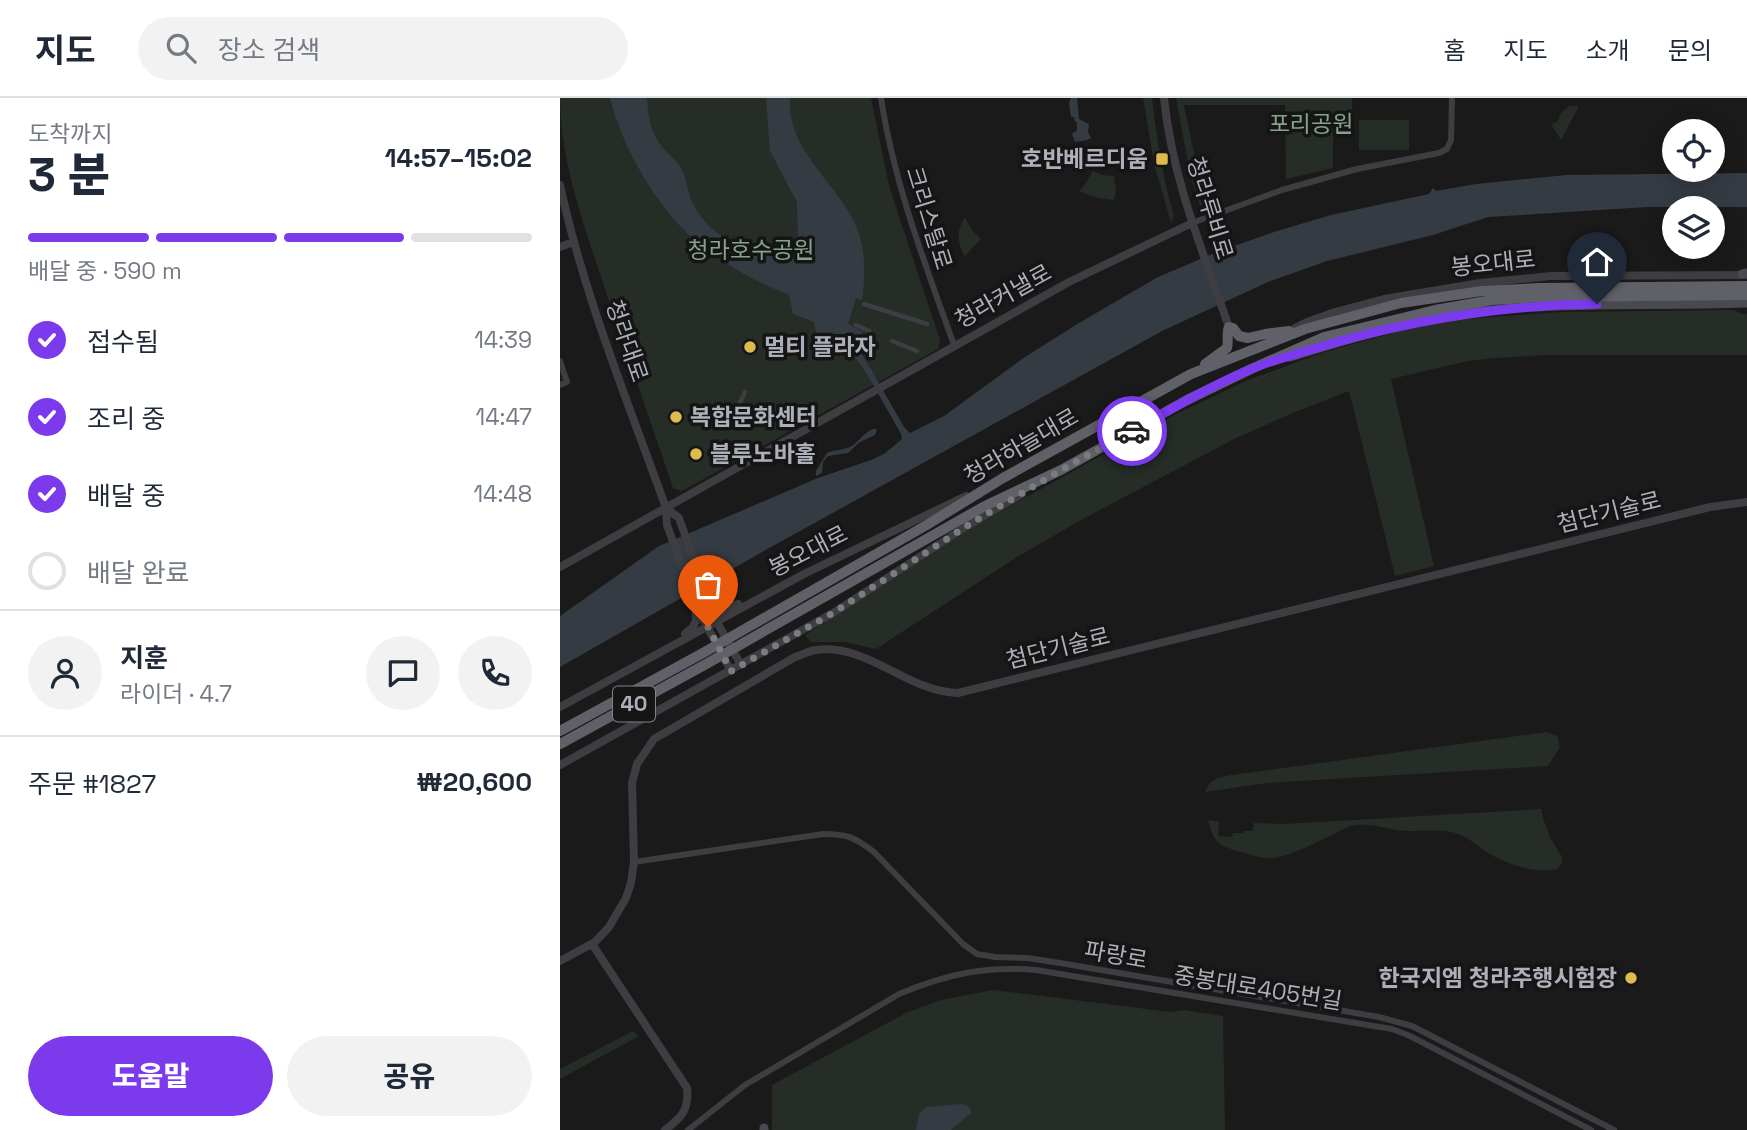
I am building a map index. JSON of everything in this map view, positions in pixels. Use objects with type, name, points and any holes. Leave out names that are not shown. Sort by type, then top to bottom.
[{"type":"highway","name":"청라하늘대로","points":[[560,744],[1003,478],[1191,374],[1305,329],[1418,300],[1482,291],[1746,286]]},
{"type":"highway","name":"청라하늘대로","points":[[738,639],[983,507],[1061,470],[1187,400],[1324,337],[1435,310],[1492,300],[1541,297],[1746,301]]},
{"type":"highway","points":[[1335,312],[1418,300]]},
{"type":"highway","points":[[1191,374],[1227,348],[1229,327],[1239,336],[1248,338],[1289,331]]},
{"type":"highway","name":"청라하늘대로","points":[[560,731],[706,658]]},
{"type":"street","name":"크리스탈로","points":[[881,98],[904,200],[954,345]]},
{"type":"street","name":"청라루비로","points":[[1164,98],[1175,165],[1192,223],[1229,327]]},
{"type":"street","name":"청라커낼로","points":[[560,567],[1069,282],[1192,223],[1282,190],[1357,169],[1439,153],[1447,149],[1451,140],[1452,98]]},
{"type":"street","name":"청라대로","points":[[560,185],[573,242],[666,508],[667,525],[696,606]]},
{"type":"street","points":[[560,247],[573,242]]},
{"type":"street","name":"봉오대로","points":[[1255,349],[1307,322],[1335,312],[1437,289],[1503,280],[1564,276],[1746,275]]},
{"type":"street","points":[[864,304],[927,324]]},
{"type":"street","points":[[856,325],[869,331]]},
{"type":"street","points":[[892,341],[917,351]]},
{"type":"street","points":[[560,361],[567,382],[560,385]]},
{"type":"street","points":[[734,415],[745,392]]},
{"type":"street","name":"40","points":[[560,765],[833,613],[970,524],[1061,470]]},
{"type":"street","name":"봉오대로","points":[[560,707],[760,597],[859,546],[1003,478]]},
{"type":"street","name":"첨단기술로","points":[[560,961],[593,944],[609,927],[626,898],[634,862],[632,783],[637,764],[654,739],[795,657],[815,650],[840,650],[872,660],[927,688],[958,693],[1697,510],[1747,502]]},
{"type":"street","points":[[666,508],[679,518],[708,599],[712,625],[731,671]]},
{"type":"street","points":[[708,599],[722,610],[760,597]]},
{"type":"street","points":[[696,606],[741,665]]},
{"type":"street","points":[[677,641],[693,627],[696,621],[696,606]]},
{"type":"street","name":"파랑로","points":[[634,862],[823,834],[843,834],[858,840],[874,852],[963,944],[977,954],[1039,960],[1379,1017],[1412,1026],[1615,1130]]},
{"type":"street","points":[[593,944],[687,1088],[685,1112],[665,1130]]},
{"type":"street","name":"중봉대로405번길","points":[[688,1130],[745,1085],[899,994],[954,975],[985,969],[1010,968],[1050,972],[1392,1029],[1591,1130]]},
{"type":"green space","name":"청라호수공원","points":[[560,98],[871,98],[889,186],[940,340],[938,349],[682,491],[673,488],[583,223],[565,148]]},
{"type":"green space","points":[[1143,98],[1152,98],[1163,172],[1174,215],[1171,223],[1154,163]]},
{"type":"green space","name":"포리공원","points":[[1176,98],[1352,98],[1352,136],[1333,137],[1333,168],[1286,179],[1285,105],[1184,105],[1197,168],[1209,206],[1206,207],[1200,205],[1191,179]]},
{"type":"green space","points":[[1570,106],[1579,106],[1561,140],[1552,126]]},
{"type":"green space","points":[[1359,120],[1409,120],[1409,150],[1359,150]]},
{"type":"green space","points":[[1093,171],[1114,176],[1114,200],[1079,191]]},
{"type":"green space","points":[[965,218],[981,239],[965,256],[959,237]]},
{"type":"green space","points":[[1733,310],[1747,314],[1747,355],[1545,355],[1495,358],[1468,361],[1391,379],[1434,566],[1395,576],[1349,391],[1234,439],[1081,520],[1017,557],[876,649],[845,642],[811,642],[805,635],[974,526],[1176,414],[1248,380],[1324,352],[1400,331],[1454,320],[1561,312]]},
{"type":"green space","points":[[1547,732],[1557,736],[1560,747],[1548,766],[1267,783],[1205,792],[1213,781],[1225,776]]},
{"type":"green space","points":[[1541,809],[1551,839],[1562,857],[1558,869],[1541,870],[1514,865],[1456,833],[1434,830],[1404,831],[1364,825],[1350,826],[1282,856],[1261,857],[1234,850],[1218,842],[1212,834],[1208,820],[1219,822],[1218,836],[1232,837],[1233,833],[1253,831],[1254,823],[1284,824]]},
{"type":"green space","points":[[993,990],[1223,1016],[1225,1130],[772,1130],[772,1085],[906,1013],[941,1000]]},
{"type":"green space","points":[[633,1031],[639,1036],[560,1079],[560,1069]]},
{"type":"shaded area","points":[[610,98],[647,98],[652,130],[663,148],[681,168],[691,200],[707,224],[740,246],[765,252],[777,251],[798,236],[797,202],[770,151],[766,98],[790,98],[795,131],[802,146],[842,202],[860,236],[864,267],[862,300],[856,298],[848,324],[863,332],[853,341],[910,433],[944,416],[1022,359],[1158,277],[1217,252],[1331,215],[1429,194],[1433,188],[1436,191],[1566,175],[1662,174],[1662,182],[1725,182],[1725,173],[1747,173],[1747,207],[1725,207],[1725,196],[1662,196],[1662,207],[1488,217],[1433,235],[1327,261],[1268,282],[1162,331],[560,667],[560,616],[659,546],[818,478],[871,460],[884,454],[902,439],[867,374],[845,343],[818,342],[814,322],[793,314],[789,295],[729,265],[696,241],[668,212],[632,156]]},
{"type":"shaded area","points":[[1071,98],[1077,98],[1079,119],[1089,124],[1088,132],[1091,138],[1087,140],[1075,142],[1072,134],[1077,131],[1077,122],[1071,117]]},
{"type":"shaded area","points":[[873,429],[877,429],[875,435],[860,442],[848,453],[828,456],[823,462],[822,473],[816,476],[816,471],[827,453],[850,447]]},
{"type":"shaded area","points":[[961,1104],[968,1106],[972,1112],[951,1130],[916,1130],[919,1114],[926,1107]]},
{"type":"way so far","points":[[708,627],[731,671],[833,613],[970,524],[1132,431]]},
{"type":"place","name":"호반베르디움","points":[[1162,159]]},
{"type":"place","name":"멀티 플라자","points":[[750,347]]},
{"type":"place","name":"복합문화센터","points":[[676,417]]},
{"type":"place","name":"블루노바홀","points":[[696,454]]},
{"type":"place","name":"한국지엠 청라주행시험장","points":[[1631,978]]},
{"type":"route","points":[[1132,431],[1251,369],[1373,331],[1500,309],[1597,304]]}]
